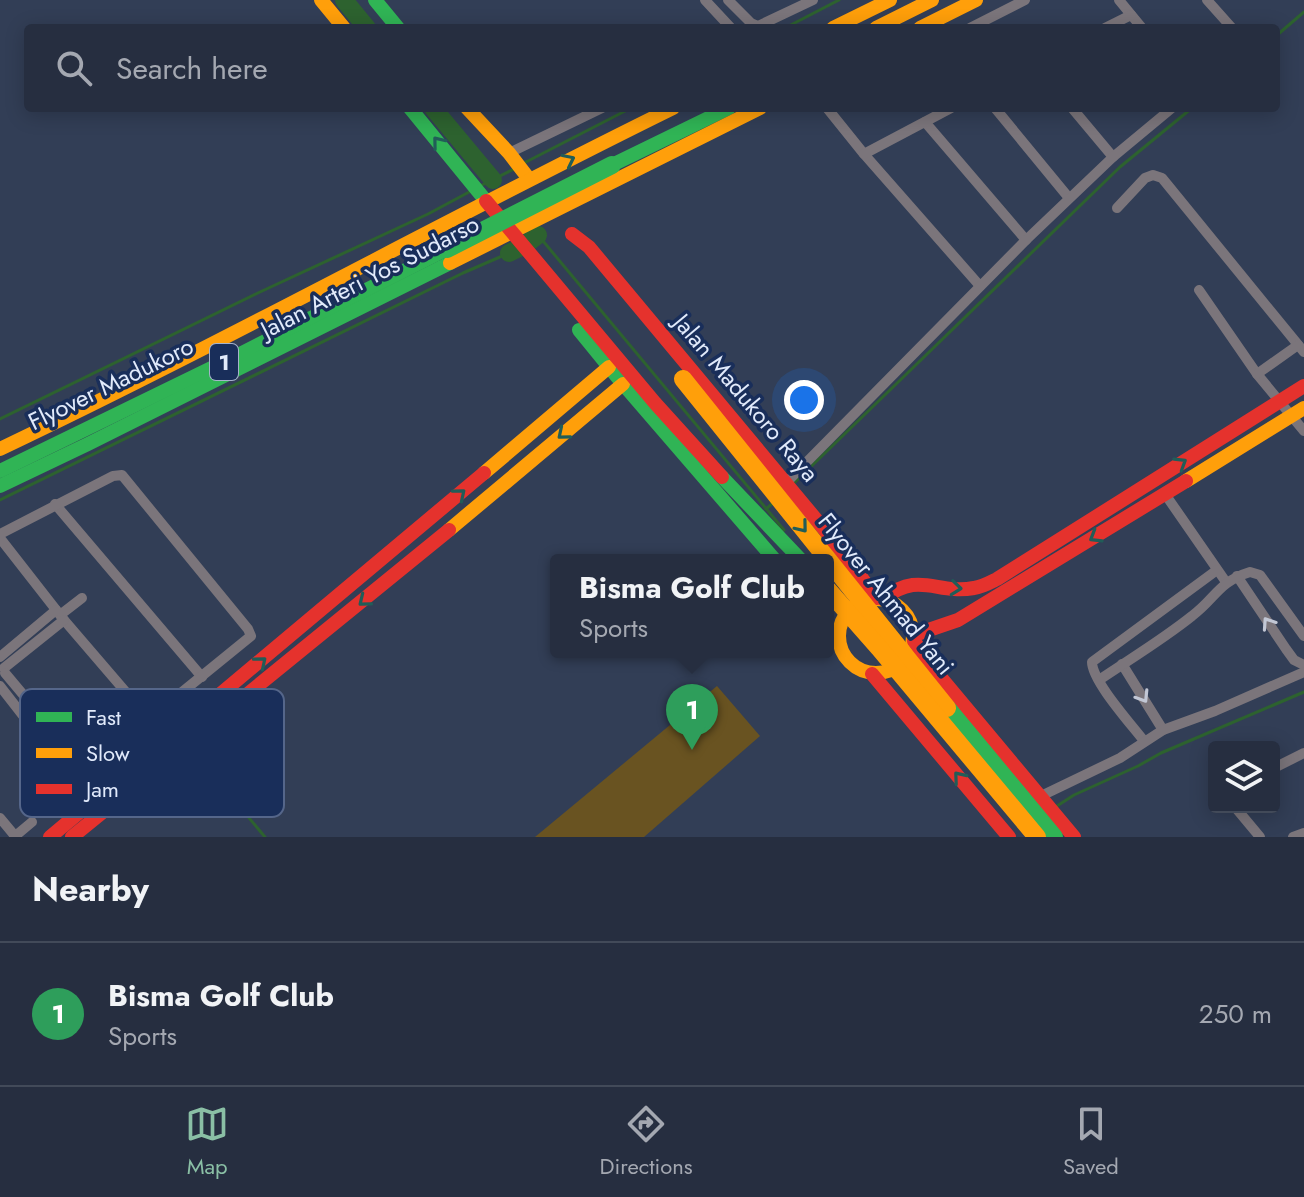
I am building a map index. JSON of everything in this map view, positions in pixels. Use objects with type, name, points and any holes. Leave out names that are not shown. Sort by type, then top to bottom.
[{"type":"main road","points":[[321,0],[341,24]]},
{"type":"main road","points":[[375,0],[395,24]]},
{"type":"main road","points":[[841,24],[890,0]]},
{"type":"main road","points":[[884,24],[932,0]]},
{"type":"main road","points":[[897,24],[945,0]]},
{"type":"main road","points":[[928,24],[976,0]]},
{"type":"main road","points":[[413,112],[536,261],[548,290],[609,367],[770,554]]},
{"type":"main road","name":"Jalan Madukoro Raya","points":[[471,112],[518,165],[683,379]]},
{"type":"main road","points":[[0,449],[86,408],[482,196],[518,165],[662,112]]},
{"type":"main road","name":"Flyover Madukoro","points":[[0,465],[234,352],[707,112]]},
{"type":"main road","name":"Flyover Madukoro","points":[[611,162],[720,112]]},
{"type":"main road","name":"Jalan Arteri Yos Sudarso","points":[[0,486],[752,112]]},
{"type":"main road","name":"Jalan Madukoro Raya","points":[[572,234],[589,247],[791,489],[875,599]]},
{"type":"main road","name":"Flyover Madukoro","points":[[0,471],[236,356],[445,246]]},
{"type":"main road","name":"Flyover Ahmad Yani","points":[[536,261],[655,403],[795,554]]},
{"type":"main road","points":[[228,689],[609,367]]},
{"type":"main road","name":"Flyover Ahmad Yani","points":[[683,379],[823,554]]},
{"type":"main road","points":[[256,689],[623,384]]},
{"type":"main road","points":[[912,644],[958,620],[1165,494],[1292,408],[1304,386]]},
{"type":"main road","points":[[834,627],[855,605],[898,587],[911,584],[963,589],[982,586],[997,579],[1292,408]]},
{"type":"main road","name":"Flyover Ahmad Yani","points":[[834,567],[1054,837]]},
{"type":"main road","name":"Flyover Ahmad Yani","points":[[834,597],[1037,837]]},
{"type":"main road","points":[[834,631],[846,659],[862,671],[872,674],[892,671],[901,665],[912,644],[911,623],[905,612],[895,604],[875,599]]},
{"type":"main road","points":[[912,644],[1074,837]]},
{"type":"main road","points":[[872,674],[1007,827],[1040,800]]},
{"type":"main road","points":[[50,837],[75,817]]},
{"type":"main road","points":[[72,837],[97,817]]},
{"type":"street","points":[[705,0],[727,24]]},
{"type":"street","points":[[728,0],[753,24]]},
{"type":"street","points":[[762,24],[813,0]]},
{"type":"street","points":[[978,24],[1025,0]]},
{"type":"street","points":[[1119,0],[1139,24]]},
{"type":"street","points":[[1207,0],[1228,24]]},
{"type":"street","points":[[1113,24],[1131,15]]},
{"type":"street","points":[[518,165],[596,112]]},
{"type":"street","points":[[830,112],[980,286]]},
{"type":"street","points":[[864,154],[944,112]]},
{"type":"street","points":[[998,112],[1069,198]]},
{"type":"street","points":[[1075,112],[1113,157]]},
{"type":"street","points":[[791,489],[980,286],[1113,157],[1167,112]]},
{"type":"street","points":[[925,122],[1026,240]]},
{"type":"street","points":[[1117,208],[1145,178],[1153,175],[1162,178],[1301,348],[1257,374]]},
{"type":"street","points":[[1199,290],[1257,374],[1292,408],[1304,431]]},
{"type":"street","points":[[123,689],[60,615],[0,536],[55,504],[119,475],[125,478],[251,633],[248,639],[187,689]]},
{"type":"street","points":[[1165,494],[1217,570],[1232,579],[1294,660],[1304,665]]},
{"type":"street","points":[[55,504],[202,677]]},
{"type":"street","points":[[1144,741],[1108,694],[1093,670],[1092,662],[1217,570]]},
{"type":"street","points":[[1099,680],[1195,614],[1232,579],[1250,572],[1258,573],[1304,636]]},
{"type":"street","points":[[2,672],[60,615],[82,598]]},
{"type":"street","points":[[1142,627],[1155,644]]},
{"type":"street","points":[[1122,664],[1163,730]]},
{"type":"street","points":[[2,672],[20,693]]},
{"type":"street","points":[[2,672],[20,701]]},
{"type":"street","points":[[1040,800],[1120,758],[1163,730],[1304,672]]},
{"type":"street","points":[[1280,765],[1304,753]]},
{"type":"street","points":[[1240,813],[1260,837]]},
{"type":"street","points":[[0,818],[14,837],[32,822]]},
{"type":"street","points":[[1293,837],[1304,833]]},
{"type":"shaded area","points":[[717,686],[760,736],[644,837],[535,837]]},
{"type":"waterway","points":[[344,0],[364,24]]},
{"type":"waterway","points":[[793,24],[839,0]]},
{"type":"waterway","points":[[1280,33],[1304,12]]},
{"type":"waterway","points":[[436,112],[493,180]]},
{"type":"waterway","points":[[524,163],[623,112]]},
{"type":"waterway","points":[[793,484],[1120,167],[1187,112]]},
{"type":"waterway","points":[[482,185],[514,169]]},
{"type":"waterway","points":[[0,419],[471,191]]},
{"type":"waterway","points":[[538,235],[784,530]]},
{"type":"waterway","points":[[509,253],[538,235]]},
{"type":"waterway","points":[[0,500],[509,253]]},
{"type":"waterway","points":[[766,509],[773,503]]},
{"type":"waterway","points":[[1057,806],[1161,753],[1304,692]]},
{"type":"waterway","points":[[248,817],[265,837]]},
{"type":"traffic: fast","points":[[375,0],[395,24]]},
{"type":"traffic: fast","points":[[413,112],[486,201]]},
{"type":"traffic: fast","points":[[612,165],[721,112]]},
{"type":"traffic: fast","points":[[447,249],[612,165]]},
{"type":"traffic: fast","points":[[0,471],[447,249]]},
{"type":"traffic: fast","points":[[0,486],[450,263]]},
{"type":"traffic: fast","points":[[579,330],[770,554]]},
{"type":"traffic: fast","points":[[722,477],[795,554]]},
{"type":"traffic: fast","points":[[947,708],[1054,837]]},
{"type":"traffic: slow","points":[[321,0],[341,24]]},
{"type":"traffic: slow","points":[[841,24],[890,0]]},
{"type":"traffic: slow","points":[[884,24],[932,0]]},
{"type":"traffic: slow","points":[[928,24],[976,0]]},
{"type":"traffic: slow","points":[[471,112],[529,179]]},
{"type":"traffic: slow","points":[[0,449],[665,112]]},
{"type":"traffic: slow","points":[[450,263],[752,112]]},
{"type":"traffic: slow","points":[[484,473],[609,367]]},
{"type":"traffic: slow","points":[[683,379],[823,554]]},
{"type":"traffic: slow","points":[[449,530],[623,384]]},
{"type":"traffic: slow","points":[[1186,481],[1304,408]]},
{"type":"traffic: slow","points":[[834,567],[947,708]]},
{"type":"traffic: slow","points":[[834,597],[1037,837]]},
{"type":"traffic: slow","points":[[883,599],[903,609],[911,622],[913,636],[911,650],[903,663],[890,671],[869,673],[849,663],[841,650],[839,629],[849,609],[862,601],[883,599]]},
{"type":"traffic: jam","points":[[486,201],[655,403],[722,477]]},
{"type":"traffic: jam","points":[[572,234],[589,247],[824,529],[877,598]]},
{"type":"traffic: jam","points":[[883,599],[907,586],[961,589],[980,587],[997,579],[1304,386]]},
{"type":"traffic: jam","points":[[226,689],[484,473]]},
{"type":"traffic: jam","points":[[914,635],[958,620],[1186,481]]},
{"type":"traffic: jam","points":[[254,689],[449,530]]},
{"type":"traffic: jam","points":[[914,641],[932,667],[1074,837]]},
{"type":"traffic: jam","points":[[872,674],[1009,837]]},
{"type":"traffic: jam","points":[[50,837],[74,817]]},
{"type":"traffic: jam","points":[[72,837],[97,817]]},
{"type":"place","name":"Bisma Golf Club","points":[[692,750]]}]
